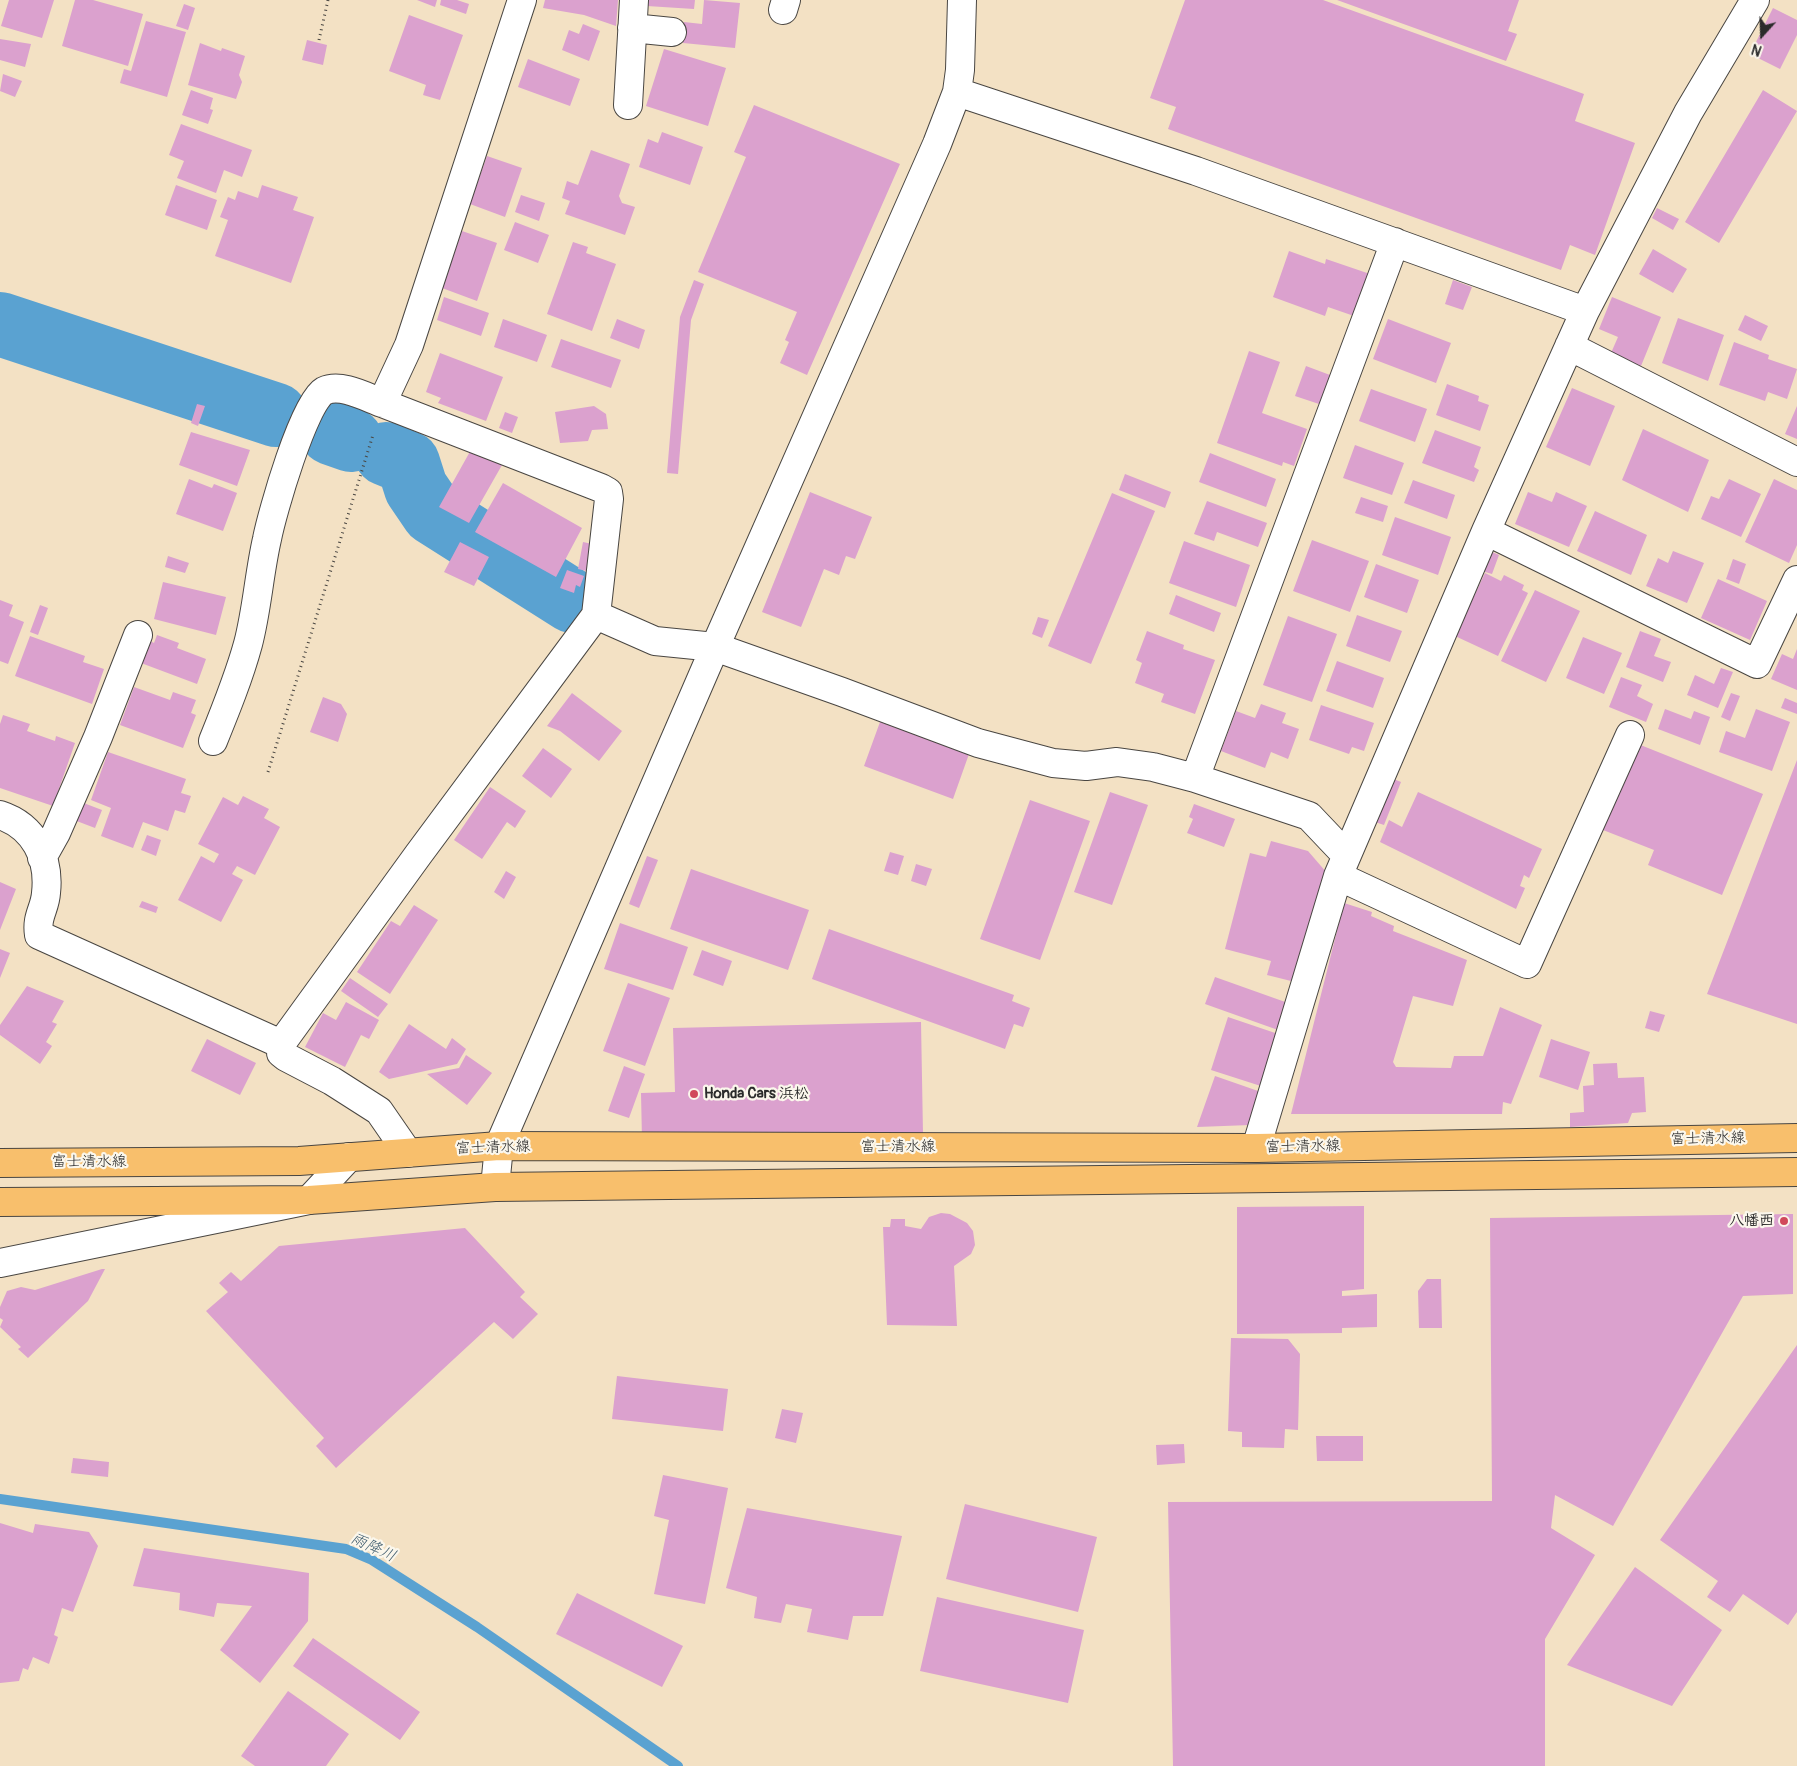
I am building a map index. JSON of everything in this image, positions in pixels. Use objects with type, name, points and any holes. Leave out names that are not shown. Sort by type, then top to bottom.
[{"type":"main road","name":"富士清水線","points":[[0,1163],[299,1161],[499,1146],[1256,1148],[1797,1138]]},
{"type":"main road","name":"富士清水線","points":[[0,1202],[309,1200],[495,1187],[1797,1172]]},
{"type":"street","points":[[382,403],[409,345],[522,0]]},
{"type":"street","points":[[628,105],[634,0]]},
{"type":"street","points":[[495,1187],[499,1146],[715,647],[937,144],[957,92],[960,70],[962,0]]},
{"type":"street","points":[[1256,1148],[1342,866],[1486,531],[1585,312],[1688,113],[1755,0]]},
{"type":"street","points":[[632,28],[672,32]]},
{"type":"street","points":[[957,92],[1196,171],[1585,312]]},
{"type":"street","points":[[1195,778],[1395,242]]},
{"type":"street","points":[[1569,346],[1797,462]]},
{"type":"street","points":[[213,741],[236,682],[248,642],[266,540],[281,488],[307,412],[315,400],[329,389],[347,390],[608,492],[596,615],[281,1044],[281,1052],[286,1057],[332,1081],[379,1112],[408,1152]]},
{"type":"street","points":[[1486,531],[1757,664],[1797,580]]},
{"type":"street","points":[[596,615],[654,641],[715,647],[978,743],[1053,763],[1086,766],[1117,762],[1195,778],[1309,816],[1342,866],[1526,964],[1630,734]]},
{"type":"street","points":[[42,858],[56,833],[101,729],[138,635]]},
{"type":"street","points":[[0,815],[19,822],[27,830],[36,842],[42,858],[46,875],[46,894],[37,920],[39,934],[281,1044]]},
{"type":"street","points":[[0,1263],[309,1200],[348,1157]]},
{"type":"path","points":[[319,40],[328,0]]},
{"type":"path","points":[[268,772],[382,403]]},
{"type":"building","points":[[9,0],[54,0],[42,38],[1,26]]},
{"type":"building","points":[[75,0],[93,0],[143,14],[128,66],[62,46]]},
{"type":"building","points":[[417,0],[437,0],[435,7]]},
{"type":"building","points":[[441,0],[457,0],[469,4],[466,14],[440,5]]},
{"type":"building","points":[[545,0],[618,0],[616,26],[584,15],[543,8]]},
{"type":"building","points":[[647,0],[695,0],[694,9],[647,6]]},
{"type":"building","points":[[704,0],[740,3],[735,48],[683,43],[684,22],[702,24]]},
{"type":"building","points":[[1185,0],[1323,0],[1584,94],[1575,121],[1635,143],[1595,255],[1570,245],[1561,270],[1168,129],[1176,107],[1150,98]]},
{"type":"building","points":[[1337,0],[1519,0],[1508,31],[1517,34],[1506,61]]},
{"type":"building","points":[[184,4],[195,8],[188,30],[176,26]]},
{"type":"building","points":[[1773,8],[1797,20],[1797,35],[1780,69],[1750,54]]},
{"type":"building","points":[[409,15],[463,35],[440,100],[423,95],[426,85],[389,71]]},
{"type":"building","points":[[146,21],[186,32],[167,97],[120,83],[124,69],[131,71]]},
{"type":"building","points":[[583,24],[600,31],[589,61],[562,50],[569,30],[579,34]]},
{"type":"building","points":[[0,39],[31,44],[25,67],[0,60]]},
{"type":"building","points":[[307,40],[327,45],[323,65],[302,60]]},
{"type":"building","points":[[200,43],[221,51],[222,48],[245,56],[239,75],[242,82],[236,99],[188,85]]},
{"type":"building","points":[[664,49],[726,68],[708,126],[646,106]]},
{"type":"building","points":[[528,59],[580,79],[570,106],[518,87]]},
{"type":"building","points":[[3,74],[22,81],[15,97],[0,91]]},
{"type":"building","points":[[191,90],[213,98],[210,109],[213,110],[208,124],[182,115]]},
{"type":"building","points":[[1763,90],[1797,111],[1719,243],[1685,222]]},
{"type":"building","points":[[754,105],[900,164],[807,375],[780,363],[789,342],[785,340],[797,312],[698,272],[746,157],[734,152]]},
{"type":"building","points":[[181,124],[252,150],[242,177],[224,170],[216,193],[177,178],[184,161],[169,155]]},
{"type":"building","points":[[662,132],[703,147],[690,185],[639,167],[648,139],[658,143]]},
{"type":"building","points":[[591,150],[630,164],[619,196],[622,203],[635,207],[625,235],[565,214],[570,201],[562,198],[567,181],[578,185]]},
{"type":"building","points":[[487,156],[522,168],[505,217],[470,204]]},
{"type":"building","points":[[176,185],[217,200],[207,230],[165,215]]},
{"type":"building","points":[[262,185],[298,197],[293,210],[314,217],[291,283],[215,256],[228,220],[220,217],[228,197],[235,200],[238,191],[258,198]]},
{"type":"building","points":[[521,195],[545,203],[539,221],[515,212]]},
{"type":"building","points":[[1657,208],[1679,219],[1673,230],[1652,218]]},
{"type":"building","points":[[515,222],[549,235],[538,263],[504,250]]},
{"type":"building","points":[[462,231],[497,243],[477,301],[442,288]]},
{"type":"building","points":[[573,242],[588,247],[586,253],[616,264],[592,331],[547,314]]},
{"type":"building","points":[[1653,249],[1687,269],[1673,293],[1639,274]]},
{"type":"building","points":[[1289,251],[1325,264],[1326,259],[1370,274],[1354,316],[1328,307],[1325,316],[1273,297]]},
{"type":"building","points":[[694,280],[704,284],[691,320],[678,474],[667,473],[680,317]]},
{"type":"building","points":[[1453,280],[1472,287],[1463,310],[1445,304]]},
{"type":"building","points":[[444,297],[489,313],[481,336],[437,320]]},
{"type":"building","points":[[1612,297],[1661,317],[1641,366],[1611,353],[1618,337],[1599,329]]},
{"type":"building","points":[[1745,315],[1768,326],[1761,341],[1738,330]]},
{"type":"building","points":[[1678,318],[1724,335],[1708,381],[1662,363]]},
{"type":"building","points":[[503,319],[547,335],[537,362],[494,347]]},
{"type":"building","points":[[617,319],[645,330],[639,349],[610,338]]},
{"type":"building","points":[[1388,319],[1451,343],[1436,383],[1373,359]]},
{"type":"building","points":[[561,339],[621,360],[611,388],[551,367]]},
{"type":"building","points":[[1734,342],[1769,355],[1768,359],[1797,369],[1787,399],[1768,392],[1765,401],[1719,385]]},
{"type":"building","points":[[1249,351],[1280,362],[1262,413],[1307,429],[1294,466],[1283,462],[1282,466],[1217,443]]},
{"type":"building","points":[[440,353],[503,377],[486,421],[438,403],[441,398],[426,392]]},
{"type":"building","points":[[1306,366],[1330,375],[1319,404],[1295,396]]},
{"type":"building","points":[[1447,384],[1479,396],[1478,401],[1489,405],[1480,431],[1436,415]]},
{"type":"building","points":[[1572,388],[1615,406],[1590,466],[1546,447]]},
{"type":"building","points":[[1371,389],[1427,409],[1415,442],[1359,421]]},
{"type":"building","points":[[197,404],[205,406],[198,426],[191,423]]},
{"type":"building","points":[[594,406],[606,414],[608,429],[592,430],[588,441],[560,443],[555,412]]},
{"type":"building","points":[[1797,406],[1797,439],[1785,434]]},
{"type":"building","points":[[505,412],[518,417],[512,433],[499,428]]},
{"type":"building","points":[[1643,429],[1709,460],[1688,512],[1622,480]]},
{"type":"building","points":[[1435,430],[1481,447],[1474,467],[1479,470],[1474,482],[1422,463]]},
{"type":"building","points":[[191,432],[250,450],[237,486],[179,465]]},
{"type":"building","points":[[1355,445],[1404,463],[1392,495],[1343,478]]},
{"type":"building","points":[[472,448],[502,465],[469,523],[439,507]]},
{"type":"building","points":[[1210,453],[1276,479],[1266,507],[1199,482]]},
{"type":"building","points":[[1125,474],[1171,492],[1165,508],[1119,490]]},
{"type":"building","points":[[189,479],[212,488],[214,484],[237,493],[223,531],[176,514]]},
{"type":"building","points":[[1729,479],[1761,494],[1741,537],[1701,519],[1711,496],[1719,499]]},
{"type":"building","points":[[1774,479],[1797,490],[1797,545],[1789,563],[1745,542]]},
{"type":"building","points":[[1413,480],[1455,495],[1447,519],[1404,503]]},
{"type":"building","points":[[503,483],[582,528],[556,577],[475,532]]},
{"type":"building","points":[[810,492],[872,517],[855,559],[846,556],[839,575],[824,569],[801,627],[762,612]]},
{"type":"building","points":[[1528,492],[1552,502],[1556,492],[1587,506],[1569,547],[1515,524]]},
{"type":"building","points":[[1112,493],[1155,511],[1091,664],[1048,646]]},
{"type":"building","points":[[1361,497],[1388,506],[1383,522],[1355,513]]},
{"type":"building","points":[[1207,501],[1267,523],[1258,547],[1217,532],[1214,541],[1194,534]]},
{"type":"building","points":[[1595,511],[1647,535],[1631,575],[1577,551]]},
{"type":"building","points":[[1395,517],[1451,537],[1438,575],[1382,555]]},
{"type":"building","points":[[1312,540],[1369,561],[1350,612],[1293,591]]},
{"type":"building","points":[[1184,541],[1250,565],[1236,607],[1169,583]]},
{"type":"building","points":[[460,542],[489,557],[474,586],[444,572]]},
{"type":"building","points":[[583,542],[592,544],[587,571],[578,569]]},
{"type":"building","points":[[1490,551],[1499,555],[1492,574],[1482,571]]},
{"type":"building","points":[[1673,551],[1704,563],[1687,603],[1646,586],[1658,558],[1668,563]]},
{"type":"building","points":[[168,556],[189,563],[185,573],[165,567]]},
{"type":"building","points":[[1733,559],[1746,564],[1739,584],[1726,579]]},
{"type":"building","points":[[1376,564],[1419,580],[1407,613],[1364,597]]},
{"type":"building","points":[[567,570],[584,576],[580,587],[576,585],[574,593],[560,588]]},
{"type":"building","points":[[1485,573],[1501,581],[1504,575],[1524,585],[1522,590],[1528,593],[1498,656],[1455,636]]},
{"type":"building","points":[[1718,579],[1767,601],[1750,640],[1701,618]]},
{"type":"building","points":[[163,582],[226,597],[216,635],[154,619]]},
{"type":"building","points":[[1535,590],[1580,611],[1546,682],[1501,661]]},
{"type":"building","points":[[1176,595],[1221,613],[1214,632],[1169,614]]},
{"type":"building","points":[[0,600],[13,605],[9,616],[24,622],[8,664],[0,661]]},
{"type":"building","points":[[40,605],[48,608],[38,635],[30,632]]},
{"type":"building","points":[[1357,615],[1402,631],[1390,662],[1346,646]]},
{"type":"building","points":[[1288,616],[1337,634],[1312,702],[1263,685]]},
{"type":"building","points":[[1038,617],[1049,620],[1042,638],[1032,634]]},
{"type":"building","points":[[1147,631],[1184,645],[1183,649],[1215,660],[1195,714],[1161,702],[1164,694],[1135,683],[1142,663],[1136,660]]},
{"type":"building","points":[[1640,631],[1661,639],[1654,656],[1671,662],[1663,682],[1626,667]]},
{"type":"building","points":[[157,635],[179,643],[177,648],[206,659],[197,684],[141,663],[150,641],[154,643]]},
{"type":"building","points":[[30,636],[85,656],[83,662],[104,669],[92,704],[15,676]]},
{"type":"building","points":[[1583,637],[1622,653],[1604,694],[1566,678]]},
{"type":"building","points":[[1797,649],[1797,690],[1771,679],[1782,654],[1793,659]]},
{"type":"building","points":[[1337,661],[1384,678],[1373,708],[1326,691]]},
{"type":"building","points":[[1721,668],[1733,672],[1718,708],[1687,695],[1695,675],[1714,684]]},
{"type":"building","points":[[1621,677],[1642,685],[1637,696],[1653,704],[1646,722],[1609,707]]},
{"type":"building","points":[[134,687],[170,700],[173,692],[196,700],[191,713],[196,715],[183,748],[120,725]]},
{"type":"building","points":[[572,693],[622,731],[599,761],[560,731],[547,726]]},
{"type":"building","points":[[1731,693],[1740,696],[1730,721],[1721,717]]},
{"type":"building","points":[[323,697],[341,704],[347,714],[338,742],[310,732]]},
{"type":"building","points":[[1785,698],[1797,703],[1797,714],[1781,708]]},
{"type":"building","points":[[1261,704],[1286,713],[1282,723],[1299,729],[1288,759],[1271,752],[1265,768],[1221,751],[1236,711],[1255,718]]},
{"type":"building","points":[[1321,705],[1374,723],[1364,751],[1352,747],[1349,754],[1309,740]]},
{"type":"building","points":[[1665,709],[1691,719],[1694,711],[1710,717],[1700,745],[1658,729]]},
{"type":"building","points":[[1756,709],[1790,722],[1772,771],[1719,752],[1726,731],[1745,738]]},
{"type":"building","points":[[3,715],[30,724],[27,731],[55,741],[56,736],[75,743],[53,806],[0,788],[0,724]]},
{"type":"building","points":[[880,722],[969,754],[953,799],[864,766]]},
{"type":"building","points":[[1638,744],[1763,794],[1722,895],[1648,865],[1654,850],[1603,830]]},
{"type":"building","points":[[543,748],[572,769],[551,798],[522,776]]},
{"type":"building","points":[[108,752],[186,779],[181,793],[191,796],[185,813],[175,810],[168,831],[143,822],[133,848],[101,836],[111,808],[91,800]]},
{"type":"building","points":[[1797,760],[1797,1024],[1707,994]]},
{"type":"building","points":[[1391,778],[1401,782],[1384,825],[1375,822]]},
{"type":"building","points":[[490,787],[526,811],[515,828],[507,822],[482,859],[454,840]]},
{"type":"building","points":[[1110,792],[1148,805],[1112,905],[1074,892]]},
{"type":"building","points":[[1418,792],[1542,849],[1529,878],[1524,875],[1520,886],[1525,888],[1516,909],[1380,842],[1389,820],[1402,827]]},
{"type":"building","points":[[243,796],[269,809],[264,818],[280,827],[255,875],[237,866],[232,874],[243,880],[221,922],[178,900],[201,856],[214,863],[219,854],[198,844],[223,797],[238,805]]},
{"type":"building","points":[[1030,800],[1090,821],[1040,960],[980,939]]},
{"type":"building","points":[[81,802],[102,810],[95,828],[74,820]]},
{"type":"building","points":[[1194,804],[1235,819],[1224,847],[1187,833],[1193,819],[1189,817]]},
{"type":"building","points":[[147,835],[161,840],[156,856],[141,850]]},
{"type":"building","points":[[1271,841],[1308,851],[1327,873],[1299,983],[1267,975],[1271,961],[1225,949],[1250,853],[1266,857]]},
{"type":"building","points":[[890,852],[904,856],[898,875],[884,871]]},
{"type":"building","points":[[647,856],[658,860],[639,908],[629,904]]},
{"type":"building","points":[[916,864],[932,869],[926,886],[911,881]]},
{"type":"building","points":[[691,869],[809,910],[788,970],[670,929]]},
{"type":"building","points":[[506,871],[516,877],[504,899],[494,892]]},
{"type":"building","points":[[0,882],[16,889],[0,930]]},
{"type":"building","points":[[142,901],[158,907],[156,913],[139,907]]},
{"type":"building","points":[[1344,903],[1372,912],[1371,916],[1394,926],[1393,931],[1467,960],[1453,1006],[1413,996],[1393,1062],[1396,1067],[1451,1068],[1454,1056],[1483,1056],[1500,1007],[1542,1025],[1511,1104],[1503,1102],[1502,1114],[1291,1114]]},
{"type":"building","points":[[414,905],[438,920],[390,994],[357,972],[391,921],[400,926]]},
{"type":"building","points":[[620,923],[688,947],[673,990],[604,969]]},
{"type":"building","points":[[829,929],[1014,995],[1012,1001],[1030,1008],[1023,1027],[1014,1024],[1005,1049],[812,979]]},
{"type":"building","points":[[0,949],[10,953],[0,978]]},
{"type":"building","points":[[702,950],[732,961],[723,986],[693,975]]},
{"type":"building","points":[[1215,977],[1288,1003],[1278,1030],[1205,1004]]},
{"type":"building","points":[[350,978],[388,1004],[378,1017],[341,991]]},
{"type":"building","points":[[628,983],[670,998],[645,1066],[603,1051]]},
{"type":"building","points":[[27,986],[64,1001],[52,1022],[57,1024],[46,1042],[52,1046],[40,1064],[0,1035],[0,1025]]},
{"type":"building","points":[[346,1002],[379,1020],[369,1039],[361,1035],[345,1067],[305,1047],[323,1013],[336,1020]]},
{"type":"building","points":[[1650,1011],[1665,1015],[1659,1032],[1645,1028]]},
{"type":"building","points":[[1228,1017],[1284,1036],[1267,1088],[1211,1070]]},
{"type":"building","points":[[921,1022],[923,1134],[642,1140],[641,1093],[675,1092],[673,1028]]},
{"type":"building","points":[[409,1024],[446,1049],[452,1038],[466,1049],[457,1064],[389,1079],[379,1072]]},
{"type":"building","points":[[207,1039],[256,1063],[240,1095],[191,1071]]},
{"type":"building","points":[[1551,1039],[1590,1052],[1578,1090],[1539,1077]]},
{"type":"building","points":[[466,1055],[492,1073],[467,1105],[427,1074],[459,1068]]},
{"type":"building","points":[[1617,1063],[1618,1078],[1644,1077],[1646,1112],[1632,1113],[1628,1123],[1570,1127],[1570,1113],[1584,1112],[1583,1086],[1594,1085],[1593,1064]]},
{"type":"building","points":[[624,1066],[645,1074],[629,1118],[608,1111]]},
{"type":"building","points":[[1215,1076],[1261,1092],[1250,1125],[1197,1127]]},
{"type":"building","points":[[1364,1206],[1364,1289],[1342,1291],[1342,1296],[1377,1294],[1377,1327],[1342,1328],[1342,1333],[1237,1334],[1237,1207]]},
{"type":"building","points":[[941,1213],[950,1214],[967,1223],[973,1231],[975,1245],[971,1254],[954,1266],[957,1326],[887,1325],[883,1227],[890,1227],[891,1219],[905,1219],[905,1226],[921,1229],[929,1217]]},
{"type":"building","points":[[1793,1214],[1793,1294],[1743,1296],[1613,1526],[1555,1495],[1551,1528],[1595,1555],[1545,1639],[1545,1766],[1173,1766],[1168,1502],[1492,1501],[1490,1218]]},
{"type":"building","points":[[465,1228],[525,1292],[520,1297],[538,1314],[513,1339],[494,1322],[336,1468],[316,1446],[324,1438],[206,1311],[228,1292],[219,1283],[231,1272],[241,1281],[279,1246]]},
{"type":"building","points":[[105,1269],[88,1301],[28,1358],[18,1349],[21,1347],[0,1327],[3,1320],[0,1318],[0,1307],[7,1291],[21,1287],[35,1290]]},
{"type":"building","points":[[1427,1279],[1441,1279],[1442,1328],[1419,1328],[1418,1291]]},
{"type":"building","points":[[1231,1338],[1288,1339],[1300,1354],[1298,1430],[1285,1429],[1284,1448],[1242,1447],[1242,1432],[1228,1431]]},
{"type":"building","points":[[1797,1345],[1797,1612],[1788,1625],[1743,1594],[1730,1612],[1707,1597],[1718,1581],[1660,1540]]},
{"type":"building","points":[[617,1376],[728,1389],[723,1431],[612,1419]]},
{"type":"building","points":[[782,1409],[803,1413],[796,1443],[775,1438]]},
{"type":"building","points":[[1316,1436],[1363,1436],[1363,1461],[1317,1461]]},
{"type":"building","points":[[1184,1444],[1185,1463],[1157,1465],[1156,1445]]},
{"type":"building","points":[[73,1458],[109,1462],[108,1477],[71,1473]]},
{"type":"building","points":[[663,1475],[728,1488],[705,1604],[654,1594],[669,1520],[654,1516]]},
{"type":"building","points":[[965,1504],[1097,1537],[1078,1612],[946,1579]]},
{"type":"building","points":[[747,1508],[902,1536],[883,1616],[853,1616],[848,1640],[807,1632],[812,1609],[786,1604],[781,1623],[754,1618],[757,1597],[726,1588]]},
{"type":"building","points":[[0,1523],[33,1533],[35,1524],[89,1532],[98,1546],[73,1612],[62,1608],[54,1635],[58,1637],[49,1664],[33,1657],[28,1670],[23,1668],[19,1681],[0,1683]]},
{"type":"building","points":[[144,1548],[309,1573],[308,1621],[260,1683],[220,1650],[252,1606],[217,1603],[214,1617],[179,1610],[180,1593],[133,1586]]},
{"type":"building","points":[[1635,1567],[1722,1630],[1672,1706],[1567,1665]]},
{"type":"building","points":[[577,1593],[683,1646],[662,1687],[556,1634]]},
{"type":"building","points":[[937,1597],[1084,1630],[1068,1703],[920,1671]]},
{"type":"building","points":[[313,1638],[420,1712],[400,1740],[293,1666]]},
{"type":"building","points":[[288,1691],[349,1734],[326,1766],[255,1766],[241,1756]]},
{"type":"waterway","points":[[0,324],[276,415]]},
{"type":"waterway","points":[[331,433],[351,440]]},
{"type":"waterway","points":[[386,454],[408,463],[416,488],[433,513],[572,601]]},
{"type":"waterway","name":"雨降川","points":[[0,1499],[346,1549],[372,1560],[477,1627],[678,1766]]},
{"type":"place","name":"Honda Cars 浜松","points":[[694,1094]]},
{"type":"place","name":"八幡西","points":[[1784,1221]]}]
